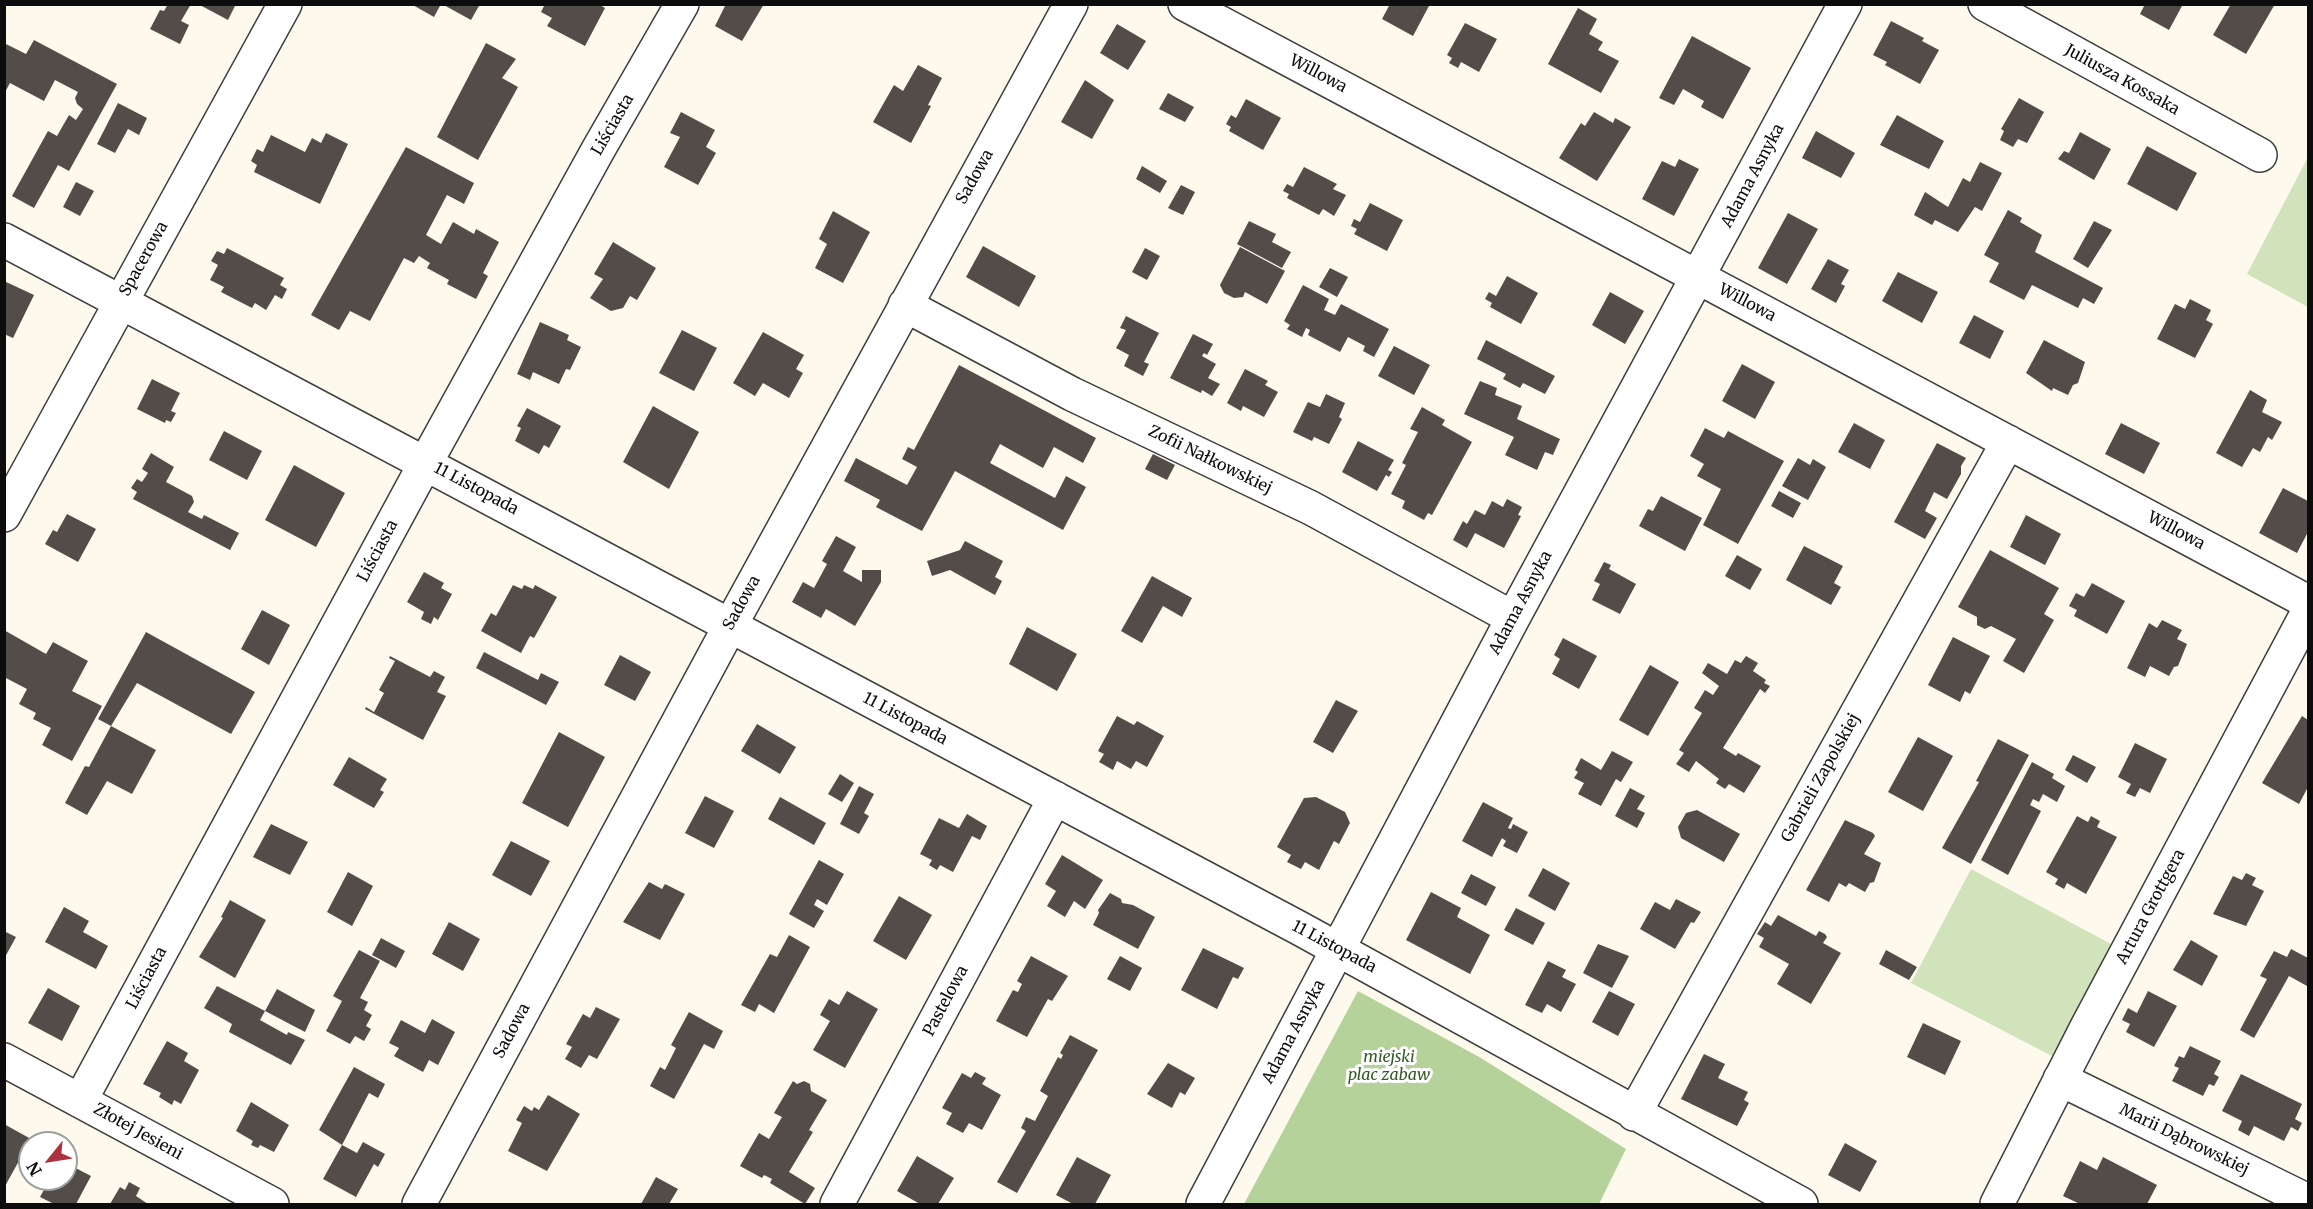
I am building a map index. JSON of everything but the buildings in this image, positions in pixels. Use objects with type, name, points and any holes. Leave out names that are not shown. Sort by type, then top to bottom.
[{"type":"street","name":"Spacerowa","points":[[4,515],[285,4]]},
{"type":"street","name":"Liściasta","points":[[80,1101],[426,462],[592,160],[682,4]]},
{"type":"street","name":"Sadowa","points":[[418,1204],[730,626],[1071,4]]},
{"type":"street","name":"Willowa","points":[[1185,4],[2308,602]]},
{"type":"street","name":"Adama Asnyka","points":[[1203,1204],[1513,618],[1845,4]]},
{"type":"street","name":"Juliusza Kossaka","points":[[1985,4],[2260,155]]},
{"type":"street","name":"11 Listopada","points":[[4,240],[426,462],[1338,949],[1801,1204]]},
{"type":"street","name":"Zofii Nałkowskiej","points":[[905,305],[1072,394],[1311,508],[1513,618]]},
{"type":"street","name":"Gabrieli Zapolskiej","points":[[1634,1114],[2008,442]]},
{"type":"street","name":"Artura Grottgera","points":[[1997,1204],[2060,1080],[2308,612]]},
{"type":"street","name":"Pastelowa","points":[[837,1204],[1055,798]]},
{"type":"street","name":"Złotej Jesieni","points":[[4,1060],[272,1204]]},
{"type":"street","name":"Marii Dąbrowskiej","points":[[2060,1080],[2308,1201]]},
{"type":"green space","points":[[2308,157],[2308,307],[2247,274]]},
{"type":"green space","points":[[1971,869],[2111,944],[2052,1056],[1911,983]]},
{"type":"green space","name":"miejski plac zabaw","points":[[1358,991],[1481,1058],[1626,1149],[1599,1204],[1244,1204]]}]
